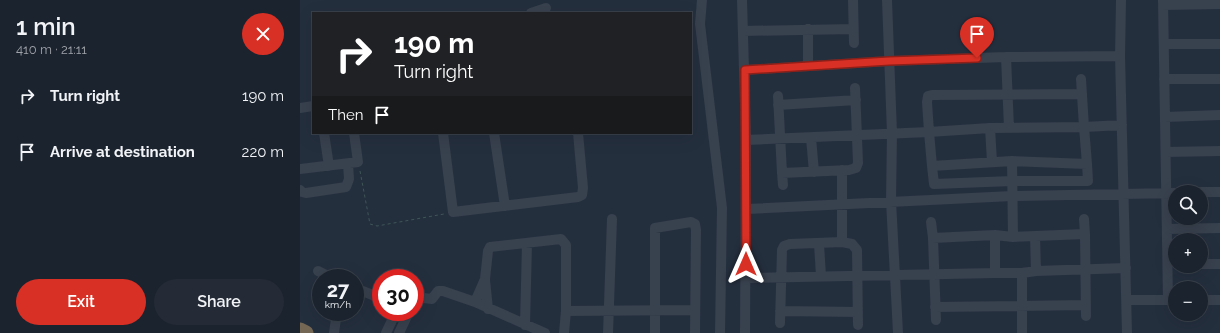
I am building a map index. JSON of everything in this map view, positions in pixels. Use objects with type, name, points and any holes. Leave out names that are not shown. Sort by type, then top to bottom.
[{"type":"highway","points":[[300,330],[306,333]]},
{"type":"street","points":[[702,0],[700,24],[722,208],[720,333]]},
{"type":"street","points":[[742,0],[746,140],[745,333]]},
{"type":"street","points":[[853,0],[854,43]]},
{"type":"street","points":[[887,0],[892,134],[890,201],[898,333]]},
{"type":"street","points":[[1121,0],[1120,56],[1127,333]]},
{"type":"street","points":[[1170,185],[1166,152],[1163,2],[1220,4]]},
{"type":"street","points":[[534,12],[546,8]]},
{"type":"street","points":[[743,32],[808,29],[853,29]]},
{"type":"street","points":[[808,29],[808,66]]},
{"type":"street","points":[[1164,44],[1220,44]]},
{"type":"street","points":[[745,70],[889,61],[1006,57],[1120,56]]},
{"type":"street","points":[[1006,57],[1009,128]]},
{"type":"street","points":[[1081,79],[1088,181],[1012,181],[934,186],[927,102],[928,96],[1082,94]]},
{"type":"street","points":[[1164,79],[1220,79]]},
{"type":"street","points":[[782,173],[854,169],[858,165],[855,88]]},
{"type":"street","points":[[783,185],[778,100],[856,100]]},
{"type":"street","points":[[300,108],[312,106]]},
{"type":"street","points":[[1165,116],[1220,115]]},
{"type":"street","points":[[746,140],[858,136],[990,128],[1084,127],[1122,124]]},
{"type":"street","points":[[990,128],[992,162]]},
{"type":"street","points":[[324,134],[329,166]]},
{"type":"street","points":[[300,190],[304,193],[344,188],[348,182],[353,163],[354,134]]},
{"type":"street","points":[[443,134],[453,212],[582,195],[583,188],[578,134]]},
{"type":"street","points":[[494,134],[505,206]]},
{"type":"street","points":[[811,138],[814,172]]},
{"type":"street","points":[[1166,152],[1220,151]]},
{"type":"street","points":[[932,166],[992,162],[1087,164]]},
{"type":"street","points":[[1012,162],[1013,237]]},
{"type":"street","points":[[300,169],[353,163]]},
{"type":"street","points":[[842,170],[842,242]]},
{"type":"street","points":[[1208,192],[1220,192]]},
{"type":"street","points":[[746,209],[1012,196],[1168,193]]},
{"type":"street","points":[[608,333],[612,219]]},
{"type":"street","points":[[1084,219],[1086,316]]},
{"type":"street","points":[[1168,220],[1168,238]]},
{"type":"street","points":[[655,333],[655,228],[691,222],[694,223],[696,230],[694,310],[695,333]]},
{"type":"street","points":[[931,222],[936,320]]},
{"type":"street","points":[[1167,229],[1220,228]]},
{"type":"street","points":[[933,238],[995,235],[1013,237],[1085,234]]},
{"type":"street","points":[[995,235],[995,273]]},
{"type":"street","points":[[1035,236],[1036,271]]},
{"type":"street","points":[[488,309],[485,279],[488,251],[490,247],[559,239],[565,242],[566,311],[564,333]]},
{"type":"street","points":[[780,323],[781,278],[784,246],[790,244],[842,242],[849,243],[856,247],[859,277],[858,325]]},
{"type":"street","points":[[526,324],[527,243]]},
{"type":"street","points":[[819,244],[820,276]]},
{"type":"street","points":[[1208,264],[1220,264]]},
{"type":"street","points":[[746,278],[1022,273],[1036,271],[1126,268]]},
{"type":"street","points":[[1022,273],[1022,333]]},
{"type":"street","points":[[475,302],[485,279]]},
{"type":"street","points":[[424,299],[432,299],[438,291],[448,292],[475,302],[545,333]]},
{"type":"street","points":[[1126,300],[1168,300]]},
{"type":"street","points":[[1208,300],[1220,300]]},
{"type":"street","points":[[935,307],[1086,305]]},
{"type":"street","points":[[566,311],[694,310]]},
{"type":"street","points":[[780,311],[858,312]]},
{"type":"street","points":[[334,333],[336,321]]},
{"type":"street","points":[[386,333],[392,321]]},
{"type":"street","points":[[399,333],[405,321]]},
{"type":"path","points":[[353,163],[370,224],[377,226],[453,212]]},
{"type":"route","points":[[746,264],[745,70],[889,61],[977,58]]}]
